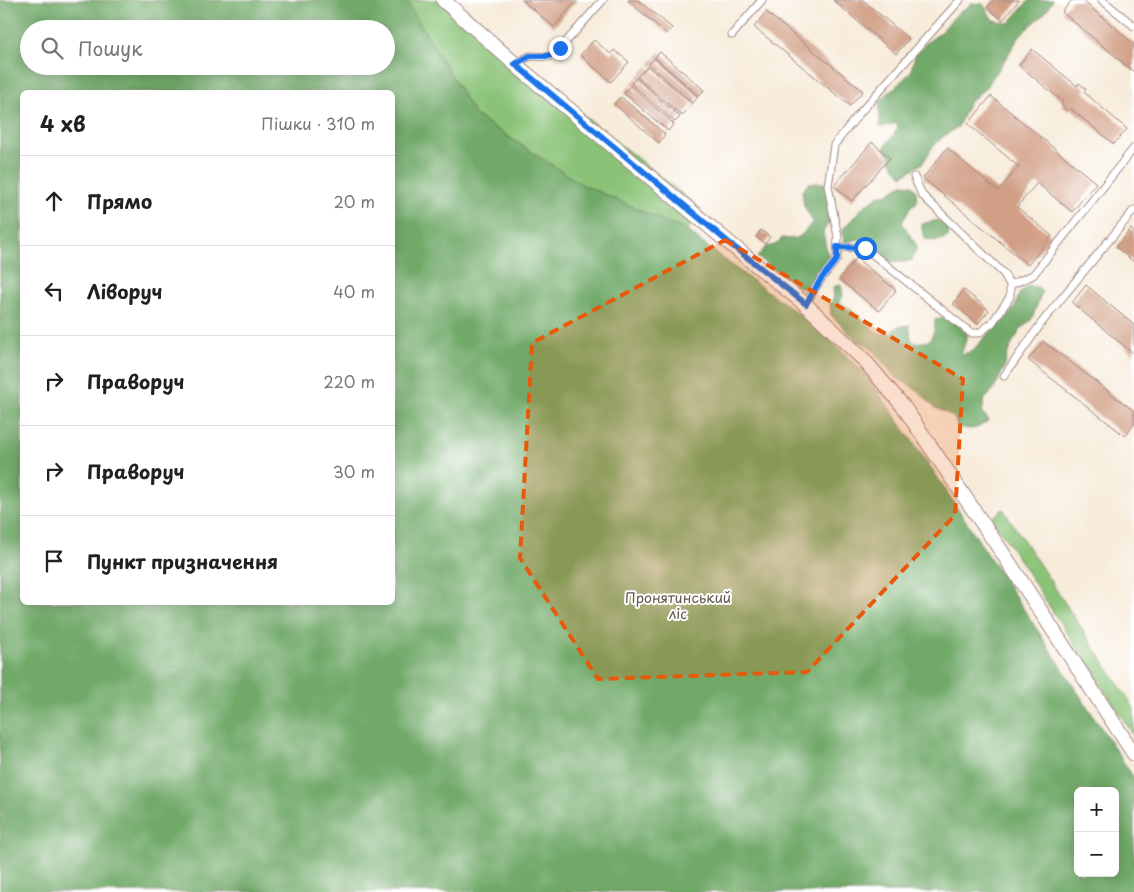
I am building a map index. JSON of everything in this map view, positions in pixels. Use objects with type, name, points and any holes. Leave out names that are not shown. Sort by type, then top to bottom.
[{"type":"street","points":[[443,0],[515,64],[734,247],[806,304],[864,360],[903,406],[1006,558],[1134,754]]},
{"type":"lane","points":[[515,64],[530,56],[549,56],[557,52],[604,0]]},
{"type":"lane","points":[[732,35],[762,0]]},
{"type":"lane","points":[[806,304],[821,279],[837,259],[838,237],[828,186],[834,145],[864,108],[960,0]]},
{"type":"lane","points":[[1102,0],[1134,26]]},
{"type":"lane","points":[[1010,285],[1033,275],[1134,148]]},
{"type":"lane","points":[[837,247],[865,248],[971,333],[979,333],[992,323],[1010,297],[1010,285],[1004,274],[922,194],[914,178]]},
{"type":"lane","points":[[1004,376],[1043,321],[1134,210]]},
{"type":"highlighted area","points":[[725,240],[963,379],[955,515],[807,672],[598,679],[520,558],[532,343]]},
{"type":"green space","name":"Пронятинський ліс","points":[[0,0],[406,0],[475,115],[581,184],[687,231],[815,325],[866,375],[932,469],[1134,778],[1134,892],[0,892]]},
{"type":"green space","points":[[406,0],[439,0],[701,209],[687,231],[581,184],[475,115]]},
{"type":"green space","points":[[1029,0],[1053,0],[1044,14],[1021,34],[985,88],[968,104],[958,127],[944,136],[932,148],[923,163],[902,176],[891,162],[891,156],[884,148],[898,128],[897,123],[880,127],[879,102],[910,73],[916,53],[940,33],[955,16],[972,3],[983,4],[993,20],[1009,23]]},
{"type":"green space","points":[[809,183],[824,183],[834,197],[835,213],[823,232],[828,257],[810,287],[800,288],[757,257],[766,247],[775,245],[782,238],[797,238],[813,222],[804,206],[802,191]]},
{"type":"green space","points":[[902,184],[912,185],[916,191],[917,202],[909,210],[902,223],[917,246],[912,260],[905,262],[888,261],[867,242],[860,239],[845,242],[842,230],[864,206],[878,196],[888,194]]},
{"type":"green space","points":[[938,220],[950,227],[948,237],[937,241],[924,239],[921,224]]},
{"type":"green space","points":[[841,284],[843,296],[839,302],[878,333],[889,334],[897,327],[909,325],[911,338],[914,343],[929,341],[934,332],[935,320],[949,317],[968,334],[961,355],[972,351],[993,329],[1005,320],[1015,307],[1019,294],[1028,286],[1038,287],[1042,292],[1032,319],[1021,329],[1013,342],[1007,355],[1005,366],[994,389],[985,399],[982,412],[989,420],[978,428],[967,429],[957,426],[954,417],[934,407],[919,392],[896,378],[868,345],[857,341],[831,315],[830,304],[834,297],[833,287]]},
{"type":"green space","points":[[1003,509],[1134,708],[1134,736],[992,518]]},
{"type":"building","points":[[522,0],[577,0],[554,27]]},
{"type":"building","points":[[629,0],[638,0],[672,28],[667,34]]},
{"type":"building","points":[[833,0],[863,0],[909,39],[896,54]]},
{"type":"building","points":[[993,0],[1019,0],[1003,20],[987,8]]},
{"type":"building","points":[[1072,0],[1082,0],[1134,44],[1134,72],[1062,12]]},
{"type":"building","points":[[766,12],[863,91],[850,106],[754,27]]},
{"type":"building","points":[[594,40],[611,54],[614,50],[629,62],[611,82],[580,55]]},
{"type":"building","points":[[1032,49],[1077,86],[1079,83],[1086,89],[1084,92],[1127,129],[1114,144],[1070,108],[1068,111],[1061,105],[1063,102],[1019,65]]},
{"type":"building","points":[[660,52],[704,90],[699,96],[655,57]]},
{"type":"building","points":[[654,58],[698,97],[693,103],[649,64]]},
{"type":"building","points":[[648,66],[692,104],[682,116],[637,77]]},
{"type":"building","points":[[636,78],[680,117],[675,122],[631,84]]},
{"type":"building","points":[[630,86],[674,124],[668,131],[624,93]]},
{"type":"building","points":[[991,96],[1096,183],[1072,212],[1037,183],[1017,207],[1052,236],[1028,265],[923,178],[947,148],[998,191],[1019,167],[968,124]]},
{"type":"building","points":[[621,97],[665,134],[659,143],[614,104]]},
{"type":"building","points":[[872,142],[890,158],[852,201],[834,186]]},
{"type":"building","points":[[1131,229],[1134,232],[1134,262],[1116,247]]},
{"type":"building","points":[[761,230],[770,237],[765,244],[756,237]]},
{"type":"building","points":[[856,258],[896,290],[879,311],[839,279]]},
{"type":"building","points":[[1086,285],[1134,325],[1134,354],[1072,303]]},
{"type":"building","points":[[964,290],[989,310],[978,324],[953,304]]},
{"type":"building","points":[[1043,341],[1134,411],[1134,424],[1125,436],[1028,360]]},
{"type":"route","points":[[560,48],[549,56],[530,56],[515,64],[734,247],[806,304],[821,279],[837,259],[837,247],[865,248]]}]
